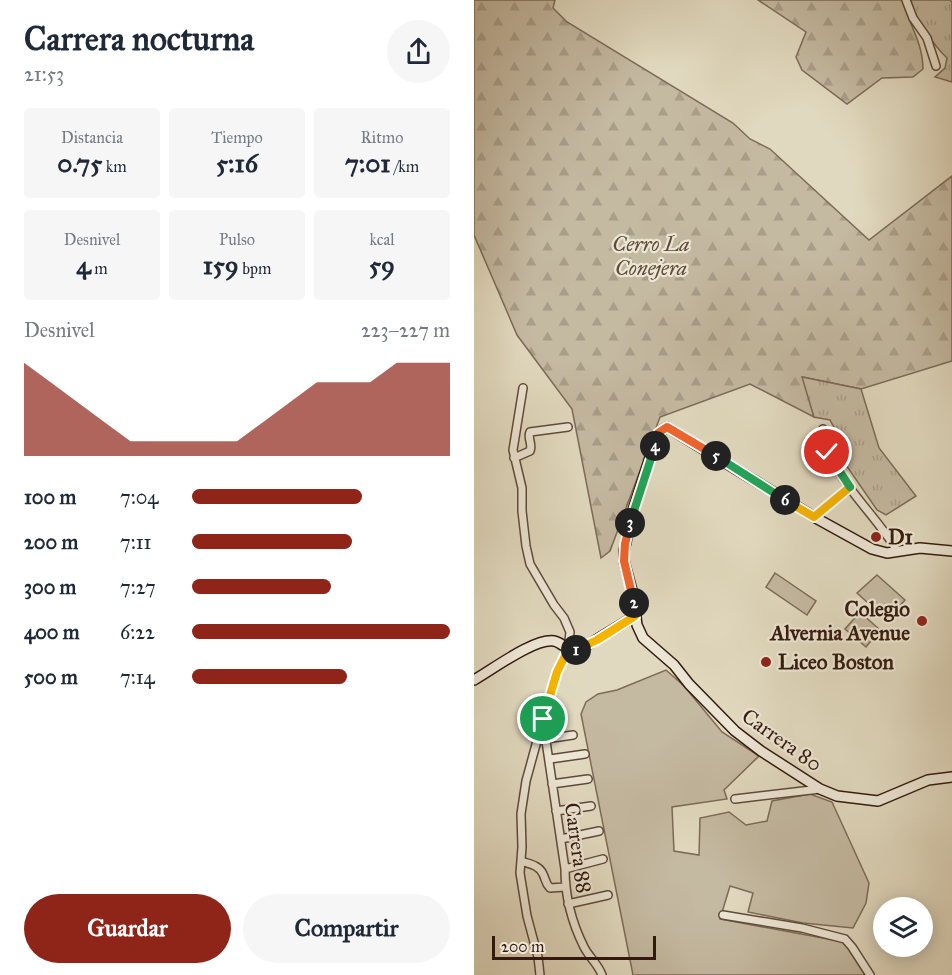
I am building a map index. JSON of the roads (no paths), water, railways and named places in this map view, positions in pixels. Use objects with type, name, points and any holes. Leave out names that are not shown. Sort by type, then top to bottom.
[{"type":"street","points":[[906,0],[913,18],[927,38],[936,66]]},
{"type":"street","points":[[523,388],[514,458],[522,488],[522,512],[530,564],[569,627],[568,650],[557,672],[543,719],[526,781],[521,814],[520,873],[540,975]]},
{"type":"street","points":[[514,458],[530,451],[529,435],[533,430],[568,427]]},
{"type":"street","name":"Carrera 80","points":[[814,517],[667,427],[660,429],[633,510],[625,544],[624,561],[633,594],[637,625],[643,638],[674,664],[688,684],[718,715],[761,751],[820,789],[837,796],[879,801],[928,780],[952,777]]},
{"type":"street","points":[[823,429],[827,452],[850,488],[886,533],[897,551]]},
{"type":"street","points":[[850,488],[814,517],[872,549],[887,553],[920,548],[952,550]]},
{"type":"street","points":[[474,680],[533,646],[544,642],[557,642],[573,651],[586,646],[635,616]]},
{"type":"street","name":"Carrera 88","points":[[543,719],[566,869],[565,887],[568,904],[585,948],[602,975]]},
{"type":"street","points":[[546,739],[573,735]]},
{"type":"street","points":[[550,759],[585,754]]},
{"type":"street","points":[[552,784],[588,779]]},
{"type":"street","points":[[735,799],[820,789]]},
{"type":"street","points":[[556,811],[591,806]]},
{"type":"street","points":[[561,839],[599,831]]},
{"type":"street","points":[[566,869],[603,859]]},
{"type":"street","points":[[521,861],[540,869],[550,888],[565,887]]},
{"type":"street","points":[[568,904],[608,895]]},
{"type":"street","points":[[723,915],[802,928],[845,939],[870,975]]},
{"type":"place","name":"D1","points":[[876,537]]},
{"type":"place","name":"Colegio Alvernia Avenue","points":[[922,621]]},
{"type":"place","name":"Liceo Boston","points":[[766,662]]},
{"type":"park label","name":"Cerro La Conejera","points":[[651,256]]}]
